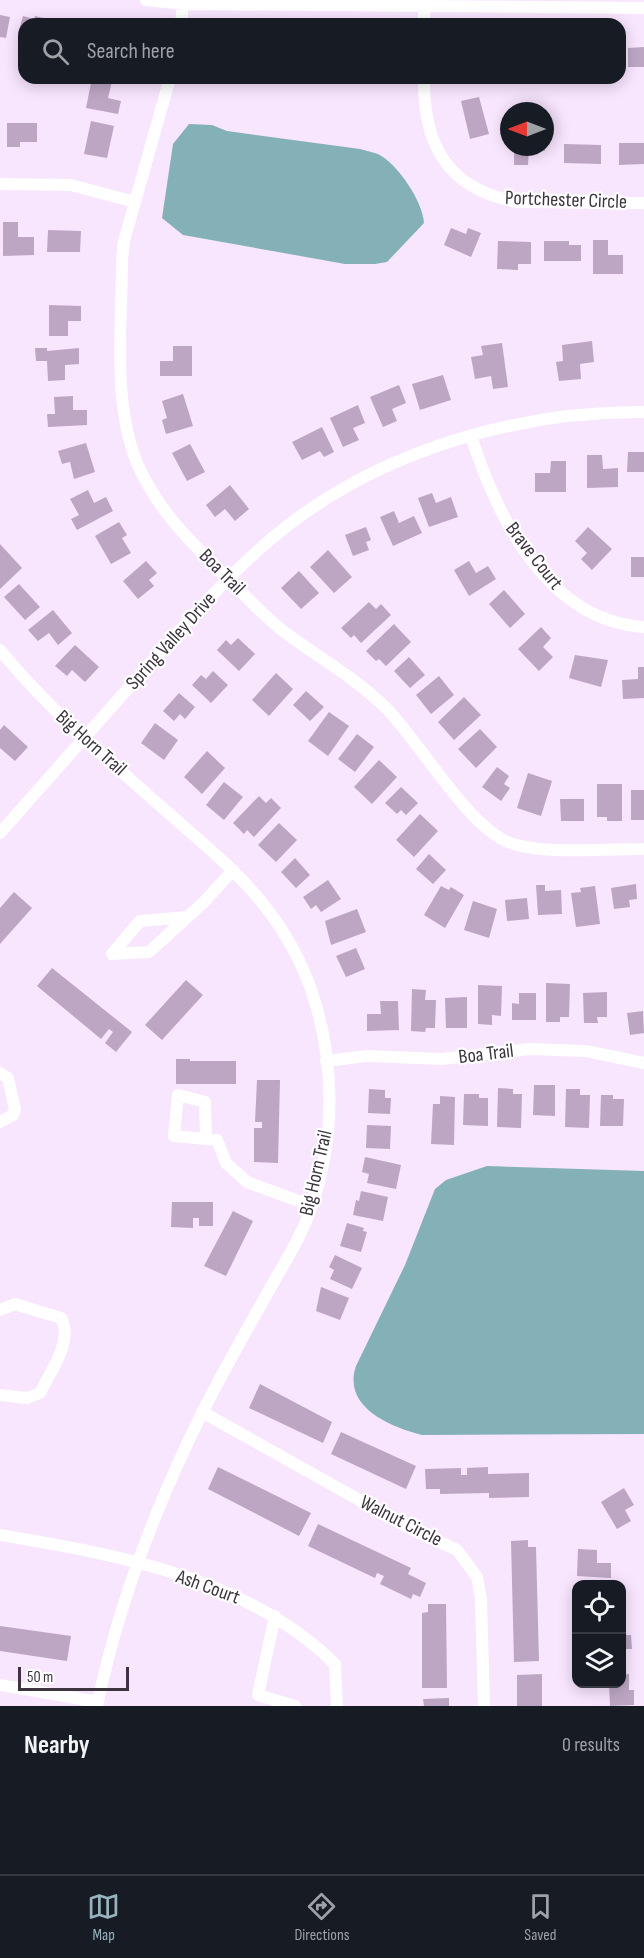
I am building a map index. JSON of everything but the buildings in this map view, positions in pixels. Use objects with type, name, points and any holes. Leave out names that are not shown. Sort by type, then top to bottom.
[{"type":"street","points":[[146,0],[644,8]]},
{"type":"street","points":[[182,18],[183,2]]},
{"type":"street","points":[[424,5],[424,18]]},
{"type":"street","name":"Boa Trail","points":[[168,84],[135,202],[122,260],[121,381],[127,431],[146,482],[164,511],[178,529],[282,630],[340,669],[386,708],[421,747],[474,817],[495,835],[509,842],[534,847],[644,849]]},
{"type":"street","name":"Portchester Circle","points":[[424,84],[424,112],[436,148],[453,174],[479,191],[518,202],[644,203]]},
{"type":"street","points":[[0,184],[71,184],[135,202]]},
{"type":"street","name":"Spring Valley Drive","points":[[0,833],[227,578],[271,539],[315,506],[374,473],[471,436],[562,416],[644,412]]},
{"type":"street","name":"Brave Court","points":[[471,436],[491,491],[505,519],[527,553],[549,580],[588,612],[617,623],[644,627]]},
{"type":"street","name":"Big Horn Trail","points":[[0,650],[41,697],[233,870],[270,912],[301,966],[320,1017],[326,1061],[330,1105],[328,1141],[312,1206],[290,1254],[202,1412],[177,1464],[138,1561],[115,1633],[97,1704]]},
{"type":"street","points":[[188,916],[140,921],[112,954],[149,952],[188,916],[233,870]]},
{"type":"street","name":"Boa Trail","points":[[326,1061],[367,1056],[442,1059],[530,1049],[586,1051],[644,1063]]},
{"type":"street","points":[[0,1073],[8,1078],[15,1109],[13,1115],[0,1122]]},
{"type":"street","points":[[206,1139],[217,1140],[226,1163],[248,1182],[312,1206]]},
{"type":"street","points":[[0,1310],[15,1304],[61,1318],[66,1327],[66,1338],[39,1393],[27,1398],[0,1395]]},
{"type":"street","name":"Walnut Circle","points":[[202,1412],[413,1530],[457,1550],[477,1577],[481,1599],[484,1706]]},
{"type":"street","name":"Ash Court","points":[[0,1535],[138,1561],[246,1600],[275,1616],[311,1641],[335,1664],[336,1706]]},
{"type":"street","points":[[275,1616],[258,1695],[295,1706]]},
{"type":"street","points":[[0,1685],[97,1704]]},
{"type":"shaded area","points":[[189,124],[212,125],[227,131],[360,149],[378,154],[393,166],[408,184],[423,214],[424,223],[387,262],[375,264],[345,264],[183,235],[162,218],[173,144]]},
{"type":"shaded area","points":[[487,1166],[644,1171],[644,1434],[422,1435],[396,1427],[372,1413],[362,1404],[356,1393],[354,1380],[356,1366],[405,1265],[435,1189],[446,1180]]}]
